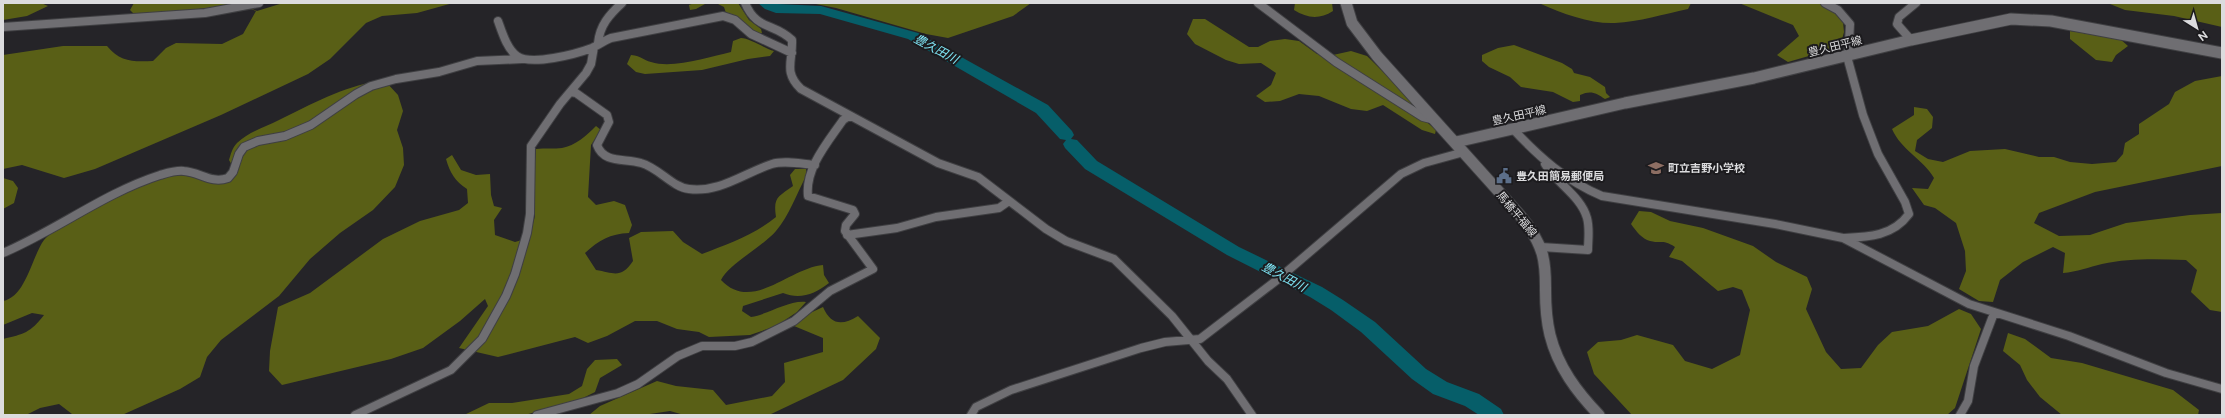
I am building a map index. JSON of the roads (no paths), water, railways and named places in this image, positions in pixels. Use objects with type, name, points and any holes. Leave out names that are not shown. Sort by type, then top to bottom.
[{"type":"main road","name":"馬橋平福線","points":[[1346,3],[1352,23],[1361,36],[1456,142],[1538,238],[1545,258],[1550,334],[1556,354],[1568,377],[1598,415]]},
{"type":"main road","name":"豊久田平線","points":[[1456,142],[1625,103],[1754,78],[1993,21],[2023,18],[2066,24],[2222,53]]},
{"type":"street","points":[[3,27],[81,23],[209,13],[259,3]]},
{"type":"street","points":[[356,415],[450,370],[474,350],[482,339],[506,296],[515,274],[526,234],[530,214],[531,146],[591,64],[602,23],[606,17],[622,3]]},
{"type":"street","points":[[745,3],[749,13],[761,26],[788,35],[792,40],[789,76],[793,83],[849,116],[938,163],[978,177],[1066,241],[1114,259],[1172,316],[1208,361],[1227,379],[1252,415]]},
{"type":"street","points":[[1258,3],[1336,62],[1395,98],[1423,118],[1436,120]]},
{"type":"street","points":[[1825,3],[1838,10],[1850,24],[1848,55],[1863,115],[1878,154],[1905,202],[1909,214],[1904,223],[1890,233],[1843,238]]},
{"type":"street","points":[[1911,40],[1903,33],[1897,24],[1899,18],[1916,3]]},
{"type":"street","points":[[3,253],[36,240],[122,191],[160,176],[184,171],[211,180],[228,178],[232,174],[237,156],[242,148],[248,144],[284,136],[314,123],[342,102],[371,86],[385,81],[439,72],[478,61],[502,62],[522,58],[560,56],[596,45],[612,38],[723,16],[735,20],[751,34],[792,53]]},
{"type":"street","points":[[498,21],[515,54],[522,58]]},
{"type":"street","points":[[571,92],[576,93],[607,115],[609,122],[608,126],[597,145],[600,153],[608,158],[641,163],[650,166],[683,187],[689,189],[717,188],[774,163],[815,165]]},
{"type":"street","points":[[538,415],[618,393],[638,384],[678,356],[691,350],[717,345],[743,345],[787,325],[805,313],[822,296],[873,269],[845,231],[846,225],[854,218],[855,214],[853,210],[808,196],[807,184],[815,165],[843,120],[849,116]]},
{"type":"street","points":[[1513,129],[1545,163],[1585,189],[1602,196],[1776,224],[1843,238],[1910,272],[1952,296],[1994,313],[2076,339],[2166,372],[2222,389]]},
{"type":"street","points":[[971,415],[976,407],[985,404],[1011,390],[1140,348],[1165,342],[1192,340],[1208,334],[1285,274],[1401,174],[1423,162],[1464,152]]},
{"type":"street","points":[[1541,247],[1588,250],[1587,216],[1579,201],[1550,174],[1545,163]]},
{"type":"street","points":[[847,235],[897,228],[936,217],[1000,208],[1009,201]]},
{"type":"street","points":[[1960,415],[1964,411],[1969,400],[1976,355],[1994,313]]},
{"type":"waterway","name":"豊久田川","points":[[765,3],[783,10],[821,10],[913,36],[1042,109],[1066,135]]},
{"type":"waterway","name":"豊久田川","points":[[1071,144],[1091,165],[1233,251],[1316,292],[1337,305],[1368,327],[1419,374],[1440,388],[1472,400],[1494,415]]},
{"type":"place","name":"町立吉野小学校","points":[[1656,168]]},
{"type":"place","name":"豊久田簡易郵便局","points":[[1504,176]]}]
